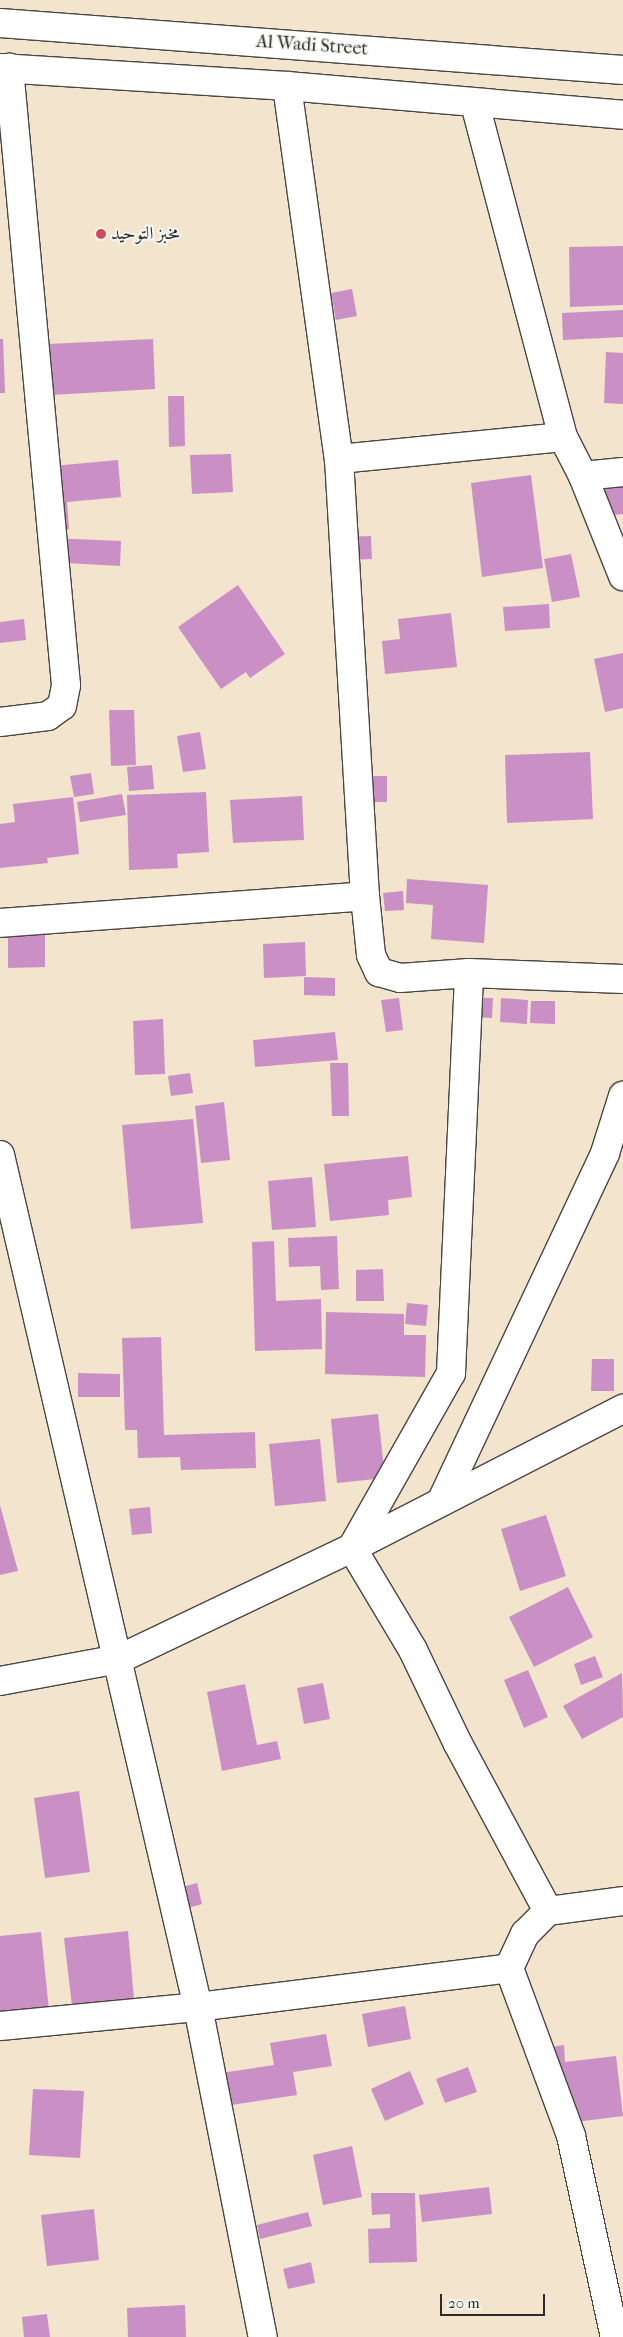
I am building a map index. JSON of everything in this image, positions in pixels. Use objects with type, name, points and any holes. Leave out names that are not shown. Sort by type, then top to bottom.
[{"type":"street","name":"Al Wadi Street","points":[[0,23],[623,70]]},
{"type":"street","points":[[0,722],[48,716],[62,706],[66,685],[5,68],[287,86],[474,104],[623,114]]},
{"type":"street","points":[[287,86],[340,460],[365,896],[371,955],[379,972],[400,978],[469,973],[623,979]]},
{"type":"street","points":[[474,104],[563,436],[583,476],[623,576]]},
{"type":"street","points":[[340,460],[563,436]]},
{"type":"street","points":[[583,476],[623,472]]},
{"type":"street","points":[[0,923],[365,896]]},
{"type":"street","points":[[352,1548],[451,1373],[469,973]]},
{"type":"street","points":[[442,1500],[605,1153],[623,1096]]},
{"type":"street","points":[[0,1155],[119,1659],[198,2007],[263,2337]]},
{"type":"street","points":[[0,1681],[119,1659],[352,1548],[442,1500],[623,1409]]},
{"type":"street","points":[[352,1548],[413,1650],[458,1744],[548,1911]]},
{"type":"street","points":[[615,2337],[570,2136],[509,1968],[525,1934],[548,1911],[623,1901]]},
{"type":"street","points":[[0,2026],[198,2007],[509,1968]]},
{"type":"building","points":[[623,246],[623,305],[570,307],[569,247]]},
{"type":"building","points":[[352,289],[357,316],[336,320],[331,293]]},
{"type":"building","points":[[623,310],[623,337],[563,340],[562,313]]},
{"type":"building","points":[[0,339],[3,339],[5,393],[0,393]]},
{"type":"building","points":[[153,339],[155,389],[51,395],[48,344]]},
{"type":"building","points":[[606,352],[623,353],[623,404],[604,403]]},
{"type":"building","points":[[168,396],[184,396],[185,446],[169,447]]},
{"type":"building","points":[[231,454],[233,492],[192,494],[190,455]]},
{"type":"building","points":[[118,460],[121,497],[67,502],[69,529],[47,531],[42,467]]},
{"type":"building","points":[[623,470],[623,514],[605,516],[601,472]]},
{"type":"building","points":[[531,475],[543,568],[482,577],[471,483]]},
{"type":"building","points":[[371,536],[372,559],[345,560],[344,537]]},
{"type":"building","points":[[50,538],[121,541],[120,566],[48,562]]},
{"type":"building","points":[[571,554],[580,597],[552,602],[544,559]]},
{"type":"building","points":[[238,585],[285,654],[250,678],[246,672],[221,689],[178,627]]},
{"type":"building","points":[[549,604],[550,628],[505,631],[503,607]]},
{"type":"building","points":[[451,613],[457,667],[385,674],[382,641],[400,639],[398,619]]},
{"type":"building","points":[[24,619],[26,640],[0,643],[0,622]]},
{"type":"building","points":[[623,653],[623,708],[605,712],[594,659]]},
{"type":"building","points":[[109,710],[134,710],[136,765],[111,766]]},
{"type":"building","points":[[200,732],[206,769],[183,772],[177,736]]},
{"type":"building","points":[[590,752],[593,819],[507,823],[505,755]]},
{"type":"building","points":[[152,765],[154,789],[129,791],[127,767]]},
{"type":"building","points":[[91,773],[94,794],[74,797],[70,776]]},
{"type":"building","points":[[360,776],[387,776],[387,802],[360,802]]},
{"type":"building","points":[[206,792],[209,852],[177,854],[178,868],[129,870],[127,795]]},
{"type":"building","points":[[122,794],[126,815],[80,822],[77,802]]},
{"type":"building","points":[[302,796],[304,840],[233,843],[230,800]]},
{"type":"building","points":[[73,797],[79,854],[47,858],[48,863],[0,868],[0,824],[15,822],[13,804]]},
{"type":"building","points":[[407,879],[488,885],[484,943],[431,939],[433,905],[406,903]]},
{"type":"building","points":[[403,891],[404,910],[385,911],[383,893]]},
{"type":"building","points":[[45,933],[45,967],[8,968],[8,934]]},
{"type":"building","points":[[305,942],[306,976],[264,978],[263,944]]},
{"type":"building","points":[[304,977],[335,978],[335,996],[304,995]]},
{"type":"building","points":[[399,998],[403,1030],[386,1032],[381,1000]]},
{"type":"building","points":[[469,998],[493,998],[492,1018],[469,1017]]},
{"type":"building","points":[[501,998],[528,1000],[527,1024],[500,1022]]},
{"type":"building","points":[[531,1001],[555,1001],[555,1024],[530,1023]]},
{"type":"building","points":[[163,1019],[165,1074],[135,1075],[133,1021]]},
{"type":"building","points":[[335,1032],[338,1060],[255,1067],[253,1040]]},
{"type":"building","points":[[330,1063],[348,1063],[349,1116],[332,1116]]},
{"type":"building","points":[[190,1073],[193,1093],[171,1096],[168,1076]]},
{"type":"building","points":[[224,1102],[230,1160],[201,1163],[195,1106]]},
{"type":"building","points":[[193,1119],[203,1223],[131,1229],[122,1125]]},
{"type":"building","points":[[408,1156],[412,1197],[388,1200],[389,1215],[330,1221],[324,1164]]},
{"type":"building","points":[[312,1177],[316,1227],[272,1230],[268,1181]]},
{"type":"building","points":[[337,1236],[339,1289],[321,1290],[320,1266],[289,1267],[288,1238]]},
{"type":"building","points":[[274,1241],[276,1301],[321,1299],[322,1349],[255,1351],[252,1242]]},
{"type":"building","points":[[383,1269],[384,1301],[356,1301],[356,1270]]},
{"type":"building","points":[[407,1303],[428,1305],[426,1326],[405,1324]]},
{"type":"building","points":[[326,1312],[404,1314],[404,1335],[426,1335],[425,1377],[325,1374]]},
{"type":"building","points":[[161,1337],[164,1435],[255,1432],[256,1468],[181,1470],[180,1457],[138,1458],[137,1430],[125,1430],[122,1338]]},
{"type":"building","points":[[592,1359],[614,1359],[614,1391],[591,1391]]},
{"type":"building","points":[[78,1373],[120,1374],[120,1397],[78,1397]]},
{"type":"building","points":[[378,1414],[385,1478],[337,1483],[331,1419]]},
{"type":"building","points":[[320,1439],[326,1501],[275,1506],[269,1444]]},
{"type":"building","points":[[0,1505],[18,1571],[0,1575]]},
{"type":"building","points":[[150,1507],[152,1533],[132,1535],[129,1509]]},
{"type":"building","points":[[546,1515],[566,1576],[520,1591],[501,1529]]},
{"type":"building","points":[[568,1587],[593,1637],[534,1667],[509,1617]]},
{"type":"building","points":[[595,1656],[603,1677],[581,1685],[574,1664]]},
{"type":"building","points":[[528,1670],[548,1717],[524,1728],[504,1680]]},
{"type":"building","points":[[622,1673],[623,1717],[582,1739],[563,1706]]},
{"type":"building","points":[[323,1683],[330,1719],[304,1724],[297,1688]]},
{"type":"building","points":[[245,1684],[257,1745],[277,1741],[281,1759],[222,1771],[207,1692]]},
{"type":"building","points":[[79,1791],[90,1872],[45,1878],[34,1798]]},
{"type":"building","points":[[197,1883],[202,1904],[181,1910],[176,1889]]},
{"type":"building","points":[[128,1931],[134,1999],[72,2006],[64,1938]]},
{"type":"building","points":[[41,1932],[49,2010],[0,2014],[0,1936]]},
{"type":"building","points":[[405,2006],[411,2039],[368,2047],[362,2014]]},
{"type":"building","points":[[326,2034],[332,2066],[293,2072],[297,2095],[225,2106],[221,2073],[274,2065],[270,2043]]},
{"type":"building","points":[[564,2045],[565,2062],[616,2056],[623,2116],[560,2124],[551,2047]]},
{"type":"building","points":[[468,2067],[477,2092],[445,2103],[436,2079]]},
{"type":"building","points":[[410,2071],[424,2104],[385,2121],[371,2089]]},
{"type":"building","points":[[33,2089],[84,2091],[80,2158],[29,2155]]},
{"type":"building","points":[[352,2146],[362,2197],[323,2205],[313,2155]]},
{"type":"building","points":[[489,2187],[492,2214],[422,2222],[419,2195]]},
{"type":"building","points":[[371,2193],[415,2193],[417,2262],[369,2263],[368,2229],[390,2228],[390,2214],[372,2215]]},
{"type":"building","points":[[94,2209],[99,2260],[47,2266],[41,2215]]},
{"type":"building","points":[[308,2212],[312,2226],[260,2239],[257,2225]]},
{"type":"building","points":[[311,2262],[315,2283],[288,2289],[283,2269]]},
{"type":"building","points":[[185,2305],[186,2337],[128,2337],[127,2308]]},
{"type":"building","points":[[47,2314],[50,2337],[24,2337],[22,2317]]},
{"type":"place","name":"مخبز التوحيد","points":[[101,234]]}]
